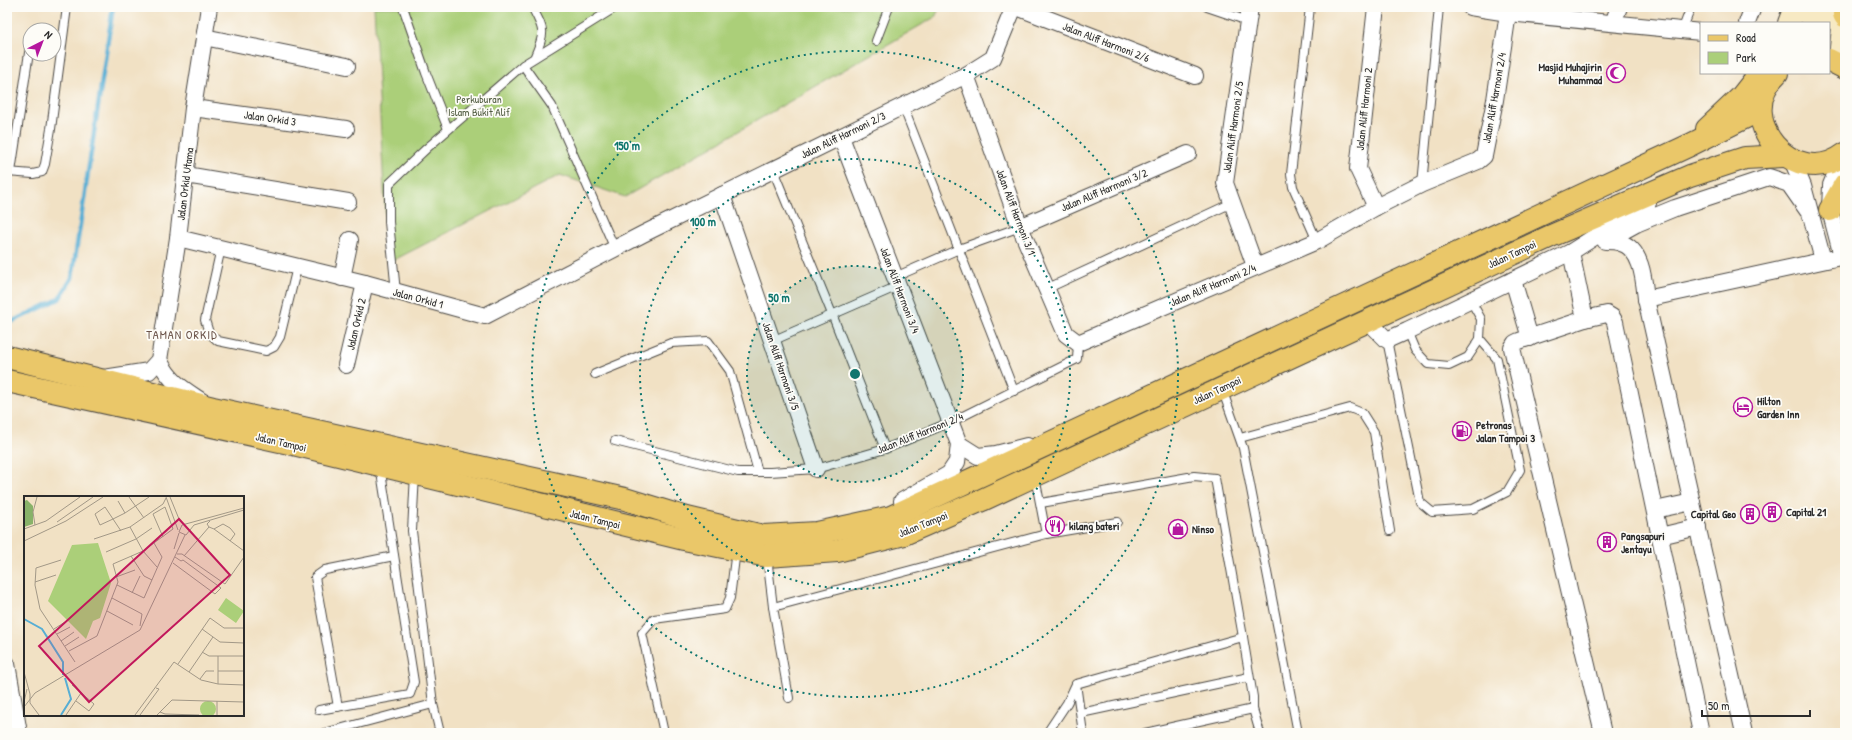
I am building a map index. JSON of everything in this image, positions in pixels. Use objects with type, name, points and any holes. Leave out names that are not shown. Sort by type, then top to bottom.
[{"type":"main road","points":[[1789,22],[1795,7]]},
{"type":"main road","points":[[1804,7],[1810,17],[1816,20],[1824,20],[1844,11]]},
{"type":"main road","points":[[1844,11],[1840,56],[1845,67]]},
{"type":"main road","points":[[1830,60],[1845,67]]},
{"type":"main road","points":[[1770,75],[1761,100],[1760,112],[1763,129],[1772,144],[1788,158]]},
{"type":"main road","points":[[1690,145],[1741,97],[1770,75]]},
{"type":"main road","name":"Jalan Tampoi","points":[[11,358],[213,408],[625,499],[687,518],[763,536],[818,533],[892,516],[1690,145],[1748,116],[1761,100]]},
{"type":"main road","name":"Jalan Tampoi","points":[[7,381],[289,443],[590,518],[767,556],[837,551],[904,534],[1035,475],[1551,236],[1690,176],[1745,158],[1788,158],[1805,164],[1818,164],[1831,162],[1844,155]]},
{"type":"main road","points":[[1820,212],[1845,184]]},
{"type":"street","name":"Jalan Orkid Utama","points":[[159,360],[178,238],[194,108],[209,7]]},
{"type":"street","name":"Jalan Aliff Harmoni 2/3","points":[[643,234],[903,106],[966,74],[993,58],[1016,7]]},
{"type":"street","name":"Jalan Aliff Harmoni 2/6","points":[[1016,7],[1195,76]]},
{"type":"street","name":"Jalan Aliff Harmoni 2","points":[[1376,7],[1358,169],[1376,207]]},
{"type":"street","points":[[1470,7],[1508,13],[1700,32]]},
{"type":"street","points":[[1613,23],[1619,7]]},
{"type":"street","points":[[1747,22],[1753,7]]},
{"type":"street","name":"Jalan Aliff Harmoni 2/4","points":[[1078,343],[1255,266],[1317,241],[1376,207],[1422,184],[1478,161],[1484,156],[1496,100],[1508,13]]},
{"type":"street","name":"Jalan Aliff Harmoni 2/5","points":[[1249,14],[1225,183],[1255,266]]},
{"type":"street","points":[[204,37],[347,66]]},
{"type":"street","name":"Jalan Aliff Harmoni 3/1","points":[[966,74],[1020,227],[1066,334],[1078,343]]},
{"type":"street","name":"Jalan Orkid 3","points":[[194,108],[346,128]]},
{"type":"street","name":"Jalan Aliff Harmoni 3/4","points":[[841,137],[959,443]]},
{"type":"street","name":"Jalan Aliff Harmoni 3/2","points":[[1020,227],[1188,154]]},
{"type":"street","points":[[1823,260],[1820,212],[1844,155]]},
{"type":"street","points":[[1646,299],[1844,256],[1788,158]]},
{"type":"street","points":[[186,175],[348,202]]},
{"type":"street","points":[[1368,320],[1387,340],[1571,252],[1690,176]]},
{"type":"street","points":[[1571,252],[1605,241],[1636,224],[1675,208],[1769,177],[1789,184],[1820,212]]},
{"type":"street","name":"Jalan Aliff Harmoni 3/5","points":[[722,195],[816,469]]},
{"type":"street","name":"Jalan Orkid 1","points":[[178,238],[365,283],[485,316],[643,234]]},
{"type":"street","points":[[342,278],[350,240]]},
{"type":"street","points":[[1605,241],[1621,243],[1631,249],[1643,270],[1646,299],[1744,733]]},
{"type":"street","points":[[1571,252],[1585,319]]},
{"type":"street","points":[[1513,280],[1530,338]]},
{"type":"street","name":"Jalan Orkid 2","points":[[346,365],[365,283]]},
{"type":"street","points":[[1603,733],[1512,354],[1512,348],[1515,344],[1530,338],[1585,319],[1606,314],[1612,317],[1615,322],[1702,733]]},
{"type":"street","points":[[94,379],[149,371],[159,360],[166,374],[178,386],[213,408]]},
{"type":"street","points":[[842,528],[908,499],[949,474],[957,462],[959,443],[978,456],[996,454],[1062,437]]},
{"type":"street","points":[[1655,510],[1692,502]]},
{"type":"street","points":[[1660,536],[1698,527]]},
{"type":"street","points":[[7,664],[19,733]]},
{"type":"lane","points":[[62,26],[67,7]]},
{"type":"lane","points":[[403,7],[448,129]]},
{"type":"lane","points":[[532,7],[542,28],[543,37],[535,56]]},
{"type":"lane","points":[[396,292],[389,222],[388,184],[448,129],[523,64],[616,7]]},
{"type":"lane","points":[[876,41],[889,7]]},
{"type":"lane","points":[[1207,7],[1249,14]]},
{"type":"lane","points":[[1310,7],[1291,174],[1293,188],[1317,241]]},
{"type":"lane","points":[[1422,184],[1439,7]]},
{"type":"lane","points":[[1682,31],[1691,7]]},
{"type":"lane","points":[[27,62],[9,172],[33,174],[42,172],[43,168],[51,129],[56,62]]},
{"type":"lane","points":[[523,64],[552,106],[615,249]]},
{"type":"lane","points":[[903,106],[1014,391]]},
{"type":"lane","points":[[773,170],[885,449]]},
{"type":"lane","points":[[1046,289],[1232,203]]},
{"type":"lane","points":[[772,341],[832,314],[959,249],[1020,227]]},
{"type":"lane","points":[[221,248],[205,320],[209,333],[218,341],[266,351],[274,347],[280,337],[297,267]]},
{"type":"lane","points":[[1407,331],[1415,350],[1428,364],[1449,366],[1468,357],[1480,339],[1481,319],[1471,301]]},
{"type":"lane","points":[[1387,340],[1420,502],[1432,512],[1473,509],[1507,492],[1520,470],[1497,359],[1480,339]]},
{"type":"lane","points":[[596,374],[671,343],[708,341],[730,371],[758,472]]},
{"type":"lane","name":"Jalan Aliff Harmoni 2/4","points":[[616,441],[738,472],[816,469],[885,449],[951,423],[1077,359],[1078,343]]},
{"type":"lane","points":[[1222,388],[1243,448],[1298,733]]},
{"type":"lane","points":[[1240,438],[1350,408],[1362,413],[1374,432],[1390,531]]},
{"type":"lane","points":[[319,710],[410,694],[414,682],[380,465]]},
{"type":"lane","points":[[415,474],[412,531],[434,704],[440,733]]},
{"type":"lane","points":[[1035,475],[1042,503],[1046,534]]},
{"type":"lane","points":[[1042,503],[1194,476],[1215,478],[1243,637],[1253,709],[1260,733]]},
{"type":"lane","points":[[773,607],[1046,534],[1117,522]]},
{"type":"lane","points":[[664,733],[642,632],[654,619],[725,609],[730,598],[736,549]]},
{"type":"lane","points":[[338,707],[315,577],[325,570],[394,556]]},
{"type":"lane","points":[[767,556],[773,607],[789,698]]},
{"type":"lane","points":[[1047,733],[1067,703],[1076,684],[1243,637]]},
{"type":"lane","points":[[1080,713],[1249,677]]},
{"type":"lane","points":[[1076,684],[1083,733]]},
{"type":"lane","points":[[324,733],[434,704]]},
{"type":"lane","points":[[1145,733],[1253,709]]},
{"type":"green space","name":"Perkuburan Islam Bukit Alif","points":[[374,7],[940,7],[935,17],[625,197],[560,175],[388,263]]},
{"type":"waterway","points":[[7,324],[59,299],[72,278],[113,7]]},
{"type":"place","name":"Masjid Muhajirin Muhammad","points":[[1616,73]]},
{"type":"place","name":"Hilton Garden Inn","points":[[1743,407]]},
{"type":"place","name":"Petronas Jalan Tampoi 3","points":[[1462,431]]},
{"type":"place","name":"Capital 21","points":[[1772,512]]},
{"type":"place","name":"Capital Geo","points":[[1750,514]]},
{"type":"place","name":"kilang bateri","points":[[1055,526]]},
{"type":"place","name":"Ninso","points":[[1178,529]]},
{"type":"place","name":"Pangsapuri Jentayu","points":[[1607,542]]},
{"type":"district","name":"TAMAN ORKID","points":[[182,334]]}]
